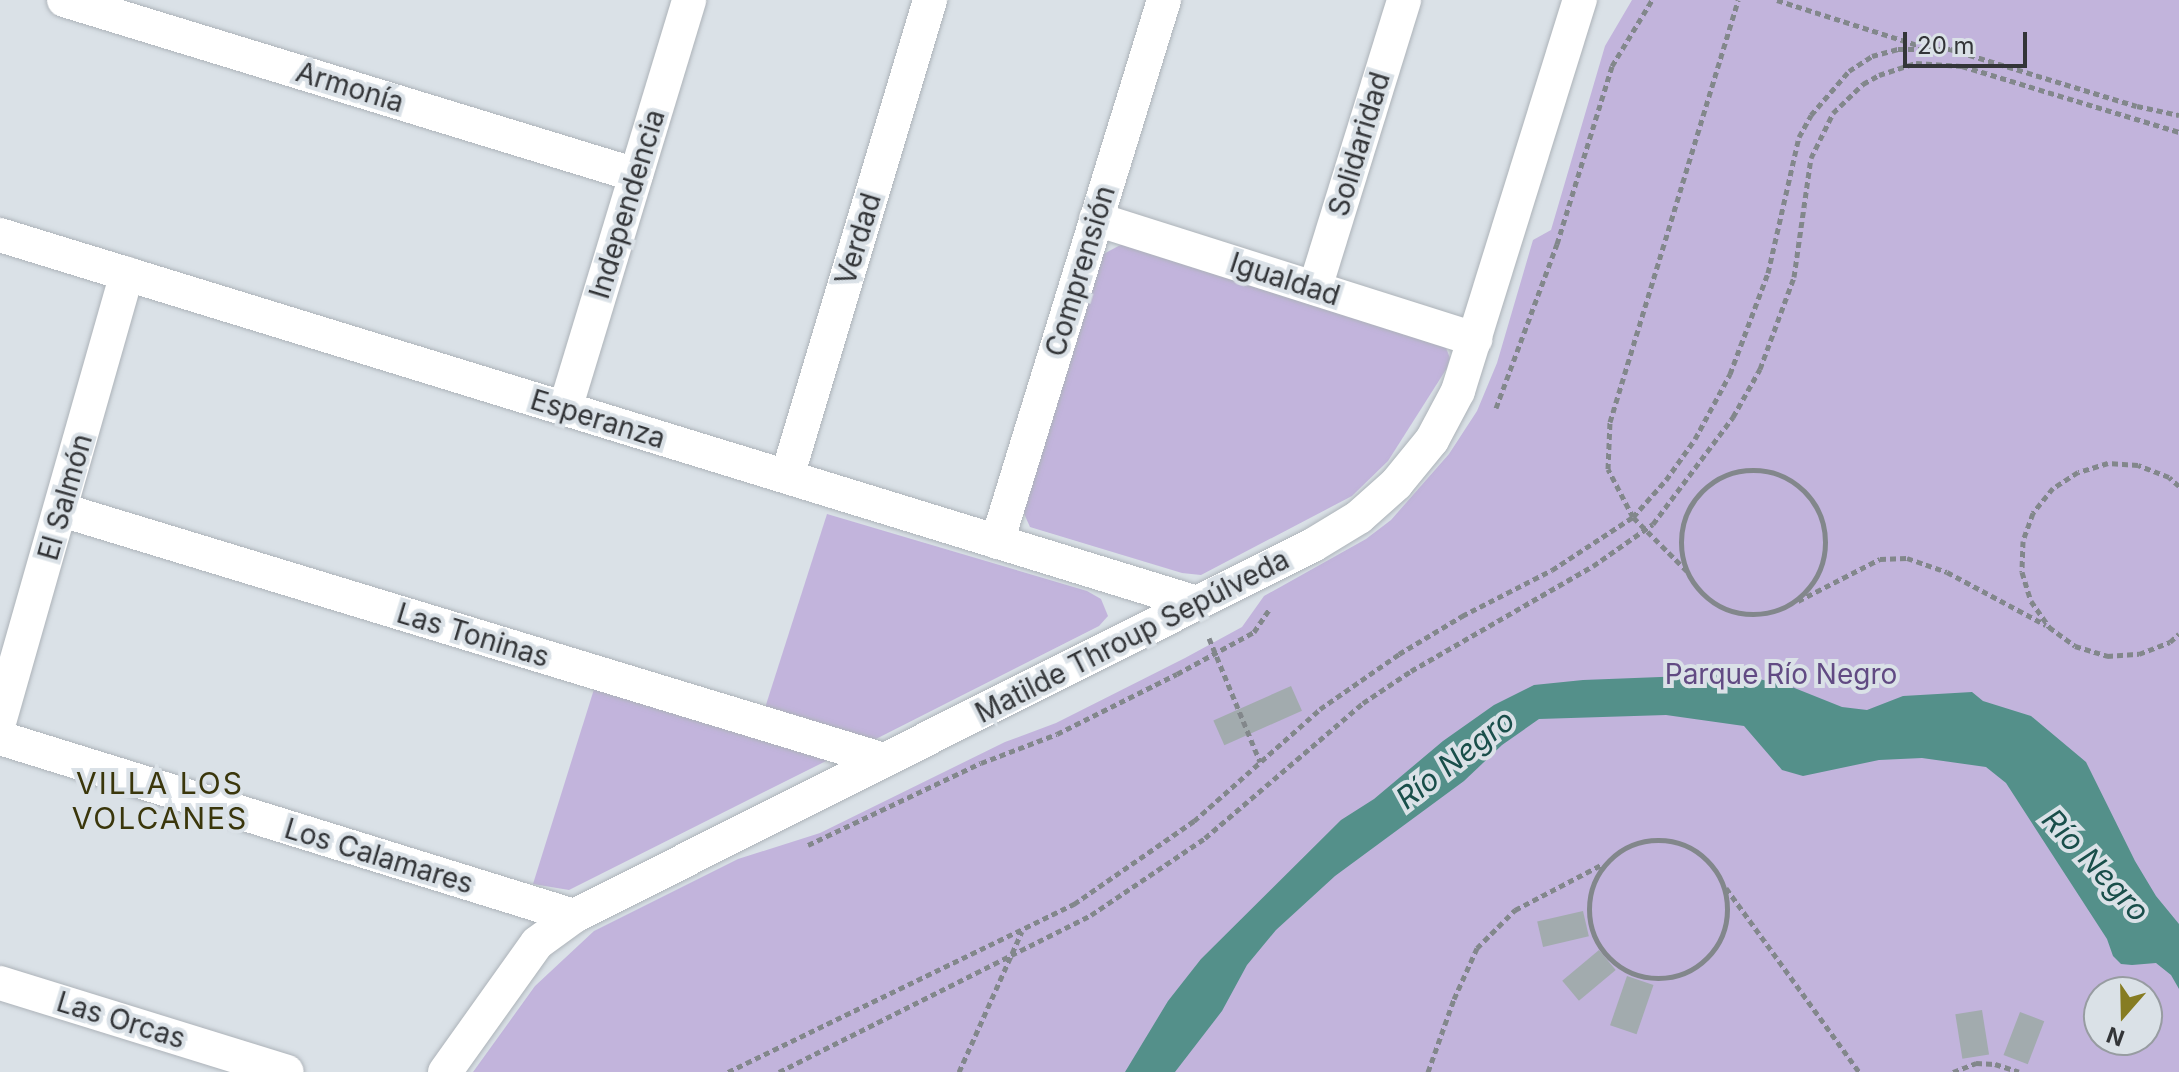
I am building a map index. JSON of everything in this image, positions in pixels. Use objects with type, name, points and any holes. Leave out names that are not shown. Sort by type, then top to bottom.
[{"type":"street","name":"Armonía","points":[[64,0],[636,175]]},
{"type":"street","name":"Independencia","points":[[565,409],[689,0]]},
{"type":"street","name":"Verdad","points":[[787,477],[930,0]]},
{"type":"street","name":"Comprensión","points":[[997,542],[1164,0]]},
{"type":"street","name":"Solidaridad","points":[[1315,288],[1404,0]]},
{"type":"street","name":"Matilde Throup Sepúlveda","points":[[445,1072],[537,943],[574,916],[1339,530],[1396,484],[1414,464],[1446,417],[1475,339],[1580,0]]},
{"type":"street","name":"Igualdad","points":[[1096,219],[1475,339]]},
{"type":"street","name":"Esperanza","points":[[0,235],[1197,603]]},
{"type":"street","name":"El Salmón","points":[[0,719],[127,274]]},
{"type":"street","name":"Las Toninas","points":[[62,510],[884,760]]},
{"type":"street","name":"Los Calamares","points":[[0,738],[574,916]]},
{"type":"street","name":"Las Orcas","points":[[0,983],[287,1072]]},
{"type":"path","points":[[1738,0],[1610,422],[1608,469],[1633,517],[1687,571],[1709,598],[1742,614],[1767,613],[1790,604],[1880,559],[1907,558],[1947,572],[2049,627],[2075,646],[2107,656],[2139,654],[2170,642],[2179,634]]},
{"type":"path","points":[[1777,0],[1921,47],[1950,49],[2137,106],[2179,115]]},
{"type":"path","points":[[1806,9],[1809,0]]},
{"type":"path","points":[[728,1072],[1074,904],[1194,821],[1320,709],[1399,654],[1462,616],[1552,570],[1633,517],[1666,480],[1695,439],[1730,374],[1768,273],[1799,137],[1811,115],[1849,71],[1872,56],[1921,47]]},
{"type":"path","points":[[779,1072],[1091,915],[1177,859],[1363,703],[1396,680],[1571,580],[1646,529],[1666,510],[1716,441],[1760,369],[1794,277],[1811,158],[1833,113],[1863,84],[1916,63],[1962,66],[2179,132]]},
{"type":"path","points":[[2049,627],[2031,601],[2022,572],[2023,541],[2033,513],[2053,488],[2078,472],[2108,463],[2138,465],[2169,477],[2179,486]]},
{"type":"path","points":[[1687,571],[1681,548],[1683,524],[1693,502],[1708,485],[1729,474],[1753,470],[1776,473],[1797,485],[1813,502],[1823,523],[1826,546],[1820,569],[1808,590],[1790,604]]},
{"type":"path","points":[[1197,603],[1222,674],[1261,762]]},
{"type":"path","points":[[1428,1072],[1464,974],[1477,948],[1493,929],[1515,910],[1606,863],[1636,843],[1671,841],[1703,856],[1859,1072]]},
{"type":"path","points":[[1606,863],[1590,895],[1592,931],[1612,961],[1645,977],[1663,978],[1681,974],[1711,954],[1727,921],[1723,885]]},
{"type":"path","points":[[959,1072],[1022,931]]},
{"type":"path","points":[[1953,1072],[1986,1063],[2019,1072]]},
{"type":"green space","name":"Parque Río Negro","points":[[1632,0],[2179,0],[2179,1072],[473,1072],[535,986],[594,931],[738,859],[820,833],[1005,742],[1056,723],[1185,658],[1242,627],[1264,596],[1366,539],[1391,520],[1449,454],[1477,411],[1497,363],[1533,240],[1551,230],[1605,46]]},
{"type":"green space","points":[[1126,242],[1436,340],[1446,348],[1450,358],[1447,368],[1388,461],[1352,496],[1201,575],[1182,573],[1030,527],[1022,509],[1096,258]]},
{"type":"green space","points":[[827,514],[1087,591],[1101,599],[1108,616],[1099,626],[870,742],[764,711]]},
{"type":"green space","points":[[595,686],[822,755],[826,761],[569,890],[533,884]]},
{"type":"water","name":"Río Negro","points":[[1738,674],[1792,687],[1842,707],[1867,710],[1903,696],[1972,692],[1983,701],[2031,716],[2086,762],[2135,861],[2156,896],[2179,924],[2179,989],[2171,975],[2156,963],[2121,964],[2113,956],[2107,939],[2006,783],[1986,767],[1922,758],[1879,760],[1803,776],[1782,770],[1744,726],[1666,715],[1539,719],[1502,745],[1464,781],[1335,876],[1276,930],[1247,965],[1222,1011],[1175,1072],[1125,1072],[1168,1001],[1201,959],[1341,820],[1374,799],[1443,741],[1494,705],[1534,685]]},
{"type":"building","points":[[1291,686],[1302,711],[1224,745],[1213,721]]},
{"type":"building","points":[[1583,911],[1589,936],[1543,947],[1537,922]]},
{"type":"building","points":[[1599,950],[1616,970],[1579,1001],[1562,981]]},
{"type":"building","points":[[1627,976],[1653,985],[1637,1034],[1610,1025]]},
{"type":"building","points":[[1982,1010],[1989,1054],[1962,1059],[1955,1014]]},
{"type":"building","points":[[2020,1012],[2044,1021],[2028,1064],[2004,1055]]},
{"type":"district","name":"VILLA LOS VOLCANES","points":[[160,800]]}]
